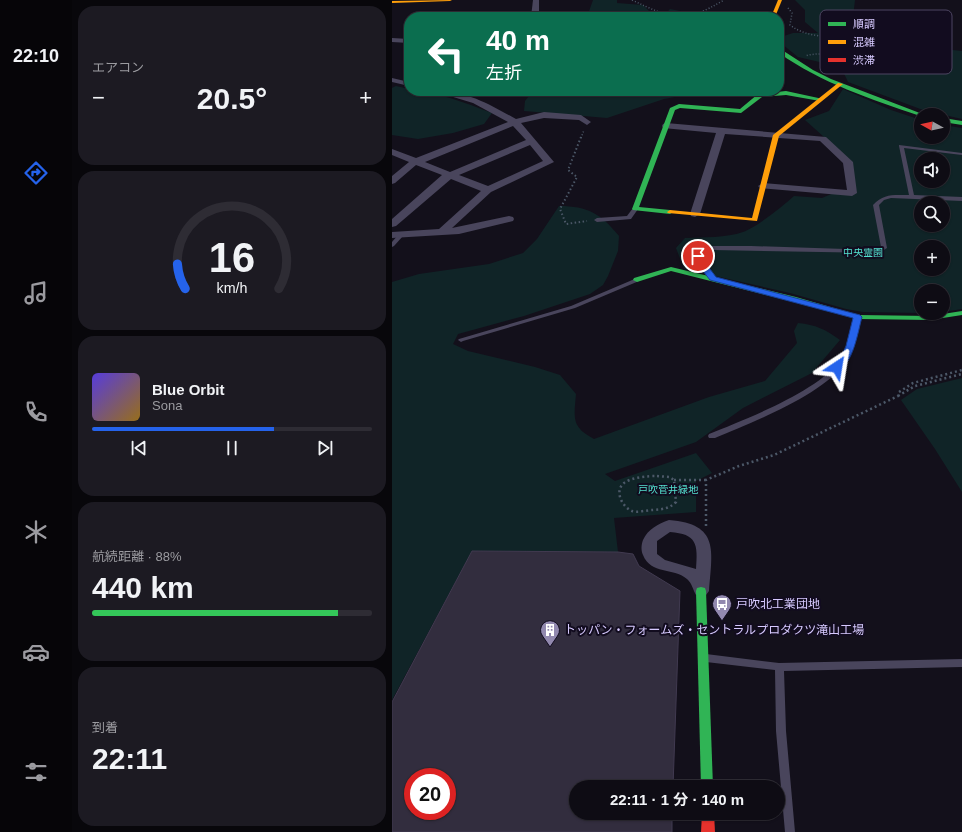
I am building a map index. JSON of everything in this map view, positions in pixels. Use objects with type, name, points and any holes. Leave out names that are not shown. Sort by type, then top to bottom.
[{"type":"street","points":[[392,2],[450,0]]},
{"type":"street","points":[[535,12],[536,0]]},
{"type":"street","points":[[776,12],[779,2]]},
{"type":"street","points":[[392,40],[404,41]]},
{"type":"street","points":[[784,54],[795,62],[840,84],[914,112]]},
{"type":"street","points":[[392,80],[404,83]]},
{"type":"street","points":[[759,96],[741,111],[679,106],[672,109],[635,209],[755,220],[776,135],[840,84]]},
{"type":"street","points":[[784,93],[820,99]]},
{"type":"street","points":[[441,233],[488,190],[549,162],[515,122],[476,101],[460,96]]},
{"type":"street","points":[[392,181],[417,162],[515,122],[544,115],[581,118],[587,122]]},
{"type":"street","points":[[950,121],[962,123]]},
{"type":"street","points":[[666,126],[823,139],[848,162],[852,193],[763,186]]},
{"type":"street","points":[[695,214],[721,131]]},
{"type":"street","points":[[392,224],[451,175],[531,141]]},
{"type":"street","points":[[392,152],[488,190]]},
{"type":"street","points":[[396,235],[459,231],[509,219]]},
{"type":"street","points":[[637,280],[668,269],[713,278],[858,317],[930,318],[962,313]]},
{"type":"street","points":[[702,591],[695,576],[680,568],[667,567],[657,564],[651,557],[649,543],[651,538],[657,532],[669,526],[683,526],[696,532],[700,536],[704,552],[702,591],[707,780]]},
{"type":"street","points":[[708,820],[708,832]]},
{"type":"lane","points":[[912,197],[901,146],[962,154]]},
{"type":"lane","points":[[713,278],[703,266],[698,256],[712,248],[877,252],[884,248],[877,203],[888,197],[962,199]]},
{"type":"lane","points":[[597,220],[629,218],[635,209]]},
{"type":"lane","points":[[392,245],[396,235]]},
{"type":"lane","points":[[461,340],[573,306],[637,280]]},
{"type":"lane","points":[[712,436],[752,419],[805,391],[831,374],[844,361],[858,317]]},
{"type":"lane","points":[[703,657],[779,667],[962,663]]},
{"type":"lane","points":[[779,667],[781,731],[790,832]]},
{"type":"path","points":[[632,0],[661,12]]},
{"type":"path","points":[[701,12],[724,0]]},
{"type":"path","points":[[779,2],[791,10],[790,25],[793,28],[820,35]]},
{"type":"path","points":[[795,62],[802,57],[812,54],[820,54]]},
{"type":"path","points":[[587,122],[568,170],[577,177],[560,209],[566,224],[597,220]]},
{"type":"path","points":[[898,396],[899,392],[913,383],[962,370]]},
{"type":"path","points":[[674,480],[676,502],[670,508],[633,512],[624,507],[619,495],[620,488],[624,483],[661,475],[669,476],[674,480],[706,480],[739,466],[774,455],[898,396],[914,386],[962,374]]},
{"type":"path","points":[[706,480],[707,522]]},
{"type":"green space","points":[[593,0],[617,0],[617,3],[643,5],[650,12],[589,12]]},
{"type":"green space","points":[[795,0],[855,0],[854,10],[820,10],[820,62],[798,57],[784,46],[784,36],[793,33],[818,33],[805,22],[805,10]]},
{"type":"green space","points":[[670,9],[685,12],[667,12]]},
{"type":"green space","points":[[952,50],[962,51],[962,119],[950,116],[950,108],[918,108],[848,82],[844,74],[952,74]]},
{"type":"green space","points":[[396,86],[404,88],[404,96],[444,96],[492,113],[484,124],[453,133],[418,139],[392,135],[392,88]]},
{"type":"green space","name":"中央霊園","points":[[843,89],[891,110],[914,118],[914,144],[950,144],[950,126],[962,128],[962,309],[950,311],[950,284],[914,284],[914,313],[863,312],[846,309],[790,293],[684,269],[676,248],[685,238],[722,236],[743,232],[762,221],[794,196],[822,198],[836,192],[854,194],[852,162],[805,120],[829,111]]},
{"type":"green space","points":[[529,96],[680,96],[664,99],[607,118],[524,111],[525,101]]},
{"type":"green space","name":"戸吹菅井緑地","points":[[559,206],[569,206],[593,213],[606,222],[619,236],[618,251],[603,285],[590,294],[524,316],[458,334],[453,344],[468,351],[535,367],[560,375],[576,394],[575,416],[578,426],[587,435],[594,439],[709,397],[765,381],[797,343],[794,331],[798,323],[820,328],[840,340],[812,373],[743,408],[696,442],[605,474],[615,481],[696,453],[712,473],[696,481],[696,512],[614,518],[618,552],[472,551],[392,700],[392,282],[419,274],[489,264],[523,253],[537,239]]},
{"type":"green space","points":[[962,378],[962,492],[935,449],[901,400],[917,389]]},
{"type":"building","name":"トッパン・フォームズ・セントラルプロダクツ滝山工場","points":[[472,551],[618,552],[633,554],[639,566],[680,591],[673,780],[569,780],[569,820],[672,820],[672,832],[392,832],[392,702]]},
{"type":"traffic: fast","points":[[784,54],[811,71],[829,80],[914,112]]},
{"type":"traffic: fast","points":[[784,93],[820,99]]},
{"type":"traffic: fast","points":[[670,212],[635,209],[672,109],[679,106],[741,111],[759,96]]},
{"type":"traffic: fast","points":[[950,121],[962,123]]},
{"type":"traffic: fast","points":[[637,280],[671,269],[793,299],[858,317],[930,318],[962,313]]},
{"type":"traffic: fast","points":[[701,591],[707,780]]},
{"type":"traffic: slow","points":[[392,2],[450,0]]},
{"type":"traffic: slow","points":[[775,12],[780,0]]},
{"type":"traffic: slow","points":[[670,212],[755,220],[776,135],[840,84]]},
{"type":"traffic: jam","points":[[708,820],[708,832]]},
{"type":"place","name":"戸吹北工業団地","points":[[722,621]]},
{"type":"place","name":"トッパン・フォームズ・セントラルプロダクツ滝山工場","points":[[550,647]]},
{"type":"route","points":[[698,256],[703,266],[713,278],[793,298],[858,317],[844,361],[837,367]]}]
